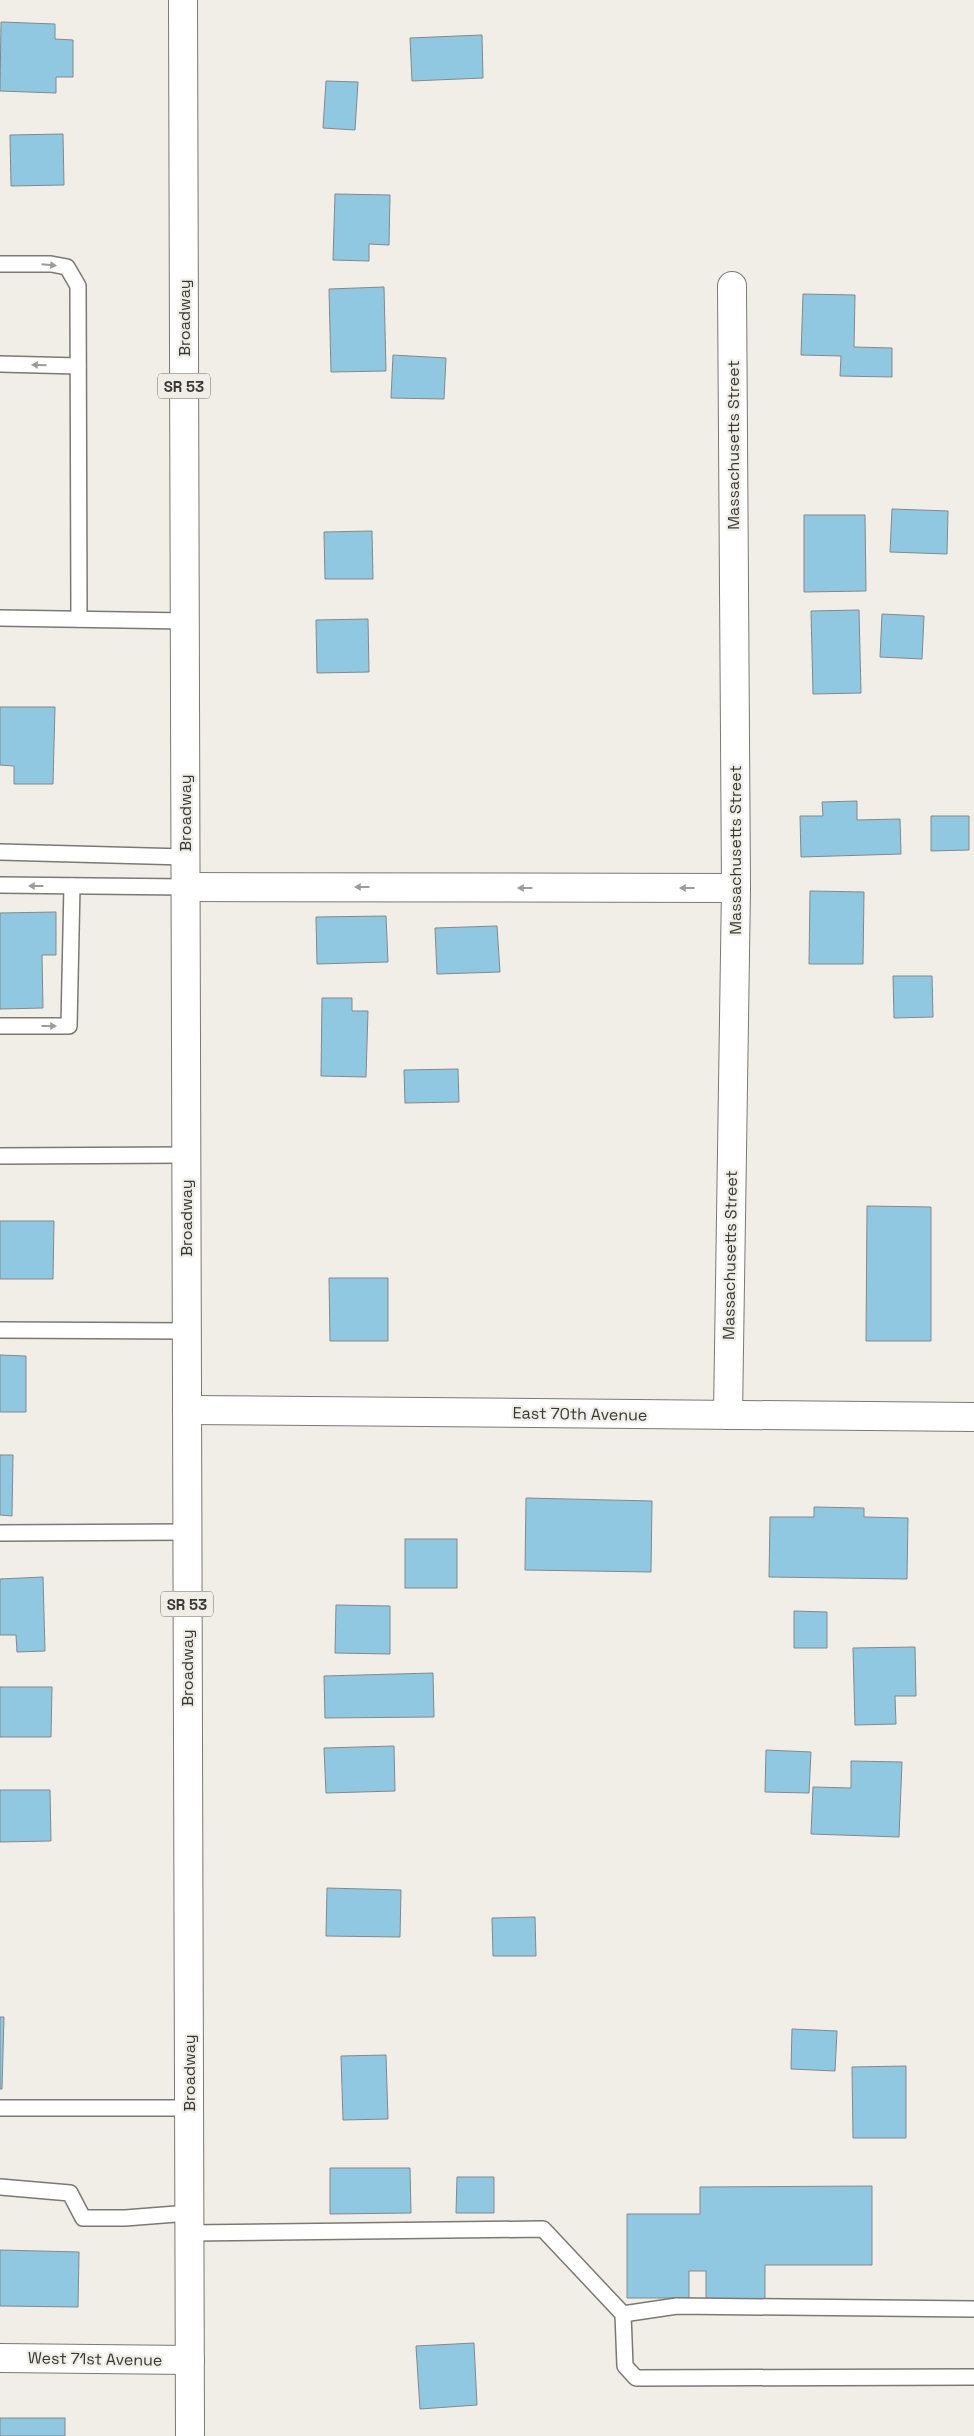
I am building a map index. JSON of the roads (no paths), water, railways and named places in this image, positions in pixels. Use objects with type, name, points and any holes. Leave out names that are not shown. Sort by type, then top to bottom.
[{"type":"street","name":"Broadway","points":[[183,0],[190,2436]]},
{"type":"street","name":"Massachusetts Street","points":[[728,1415],[736,888],[732,286]]},
{"type":"street","points":[[185,887],[736,888]]},
{"type":"street","name":"East 70th Avenue","points":[[187,1410],[974,1417]]},
{"type":"street","name":"West 71st Avenue","points":[[0,2358],[190,2360]]},
{"type":"lane","points":[[0,264],[51,264],[67,267],[78,286],[79,619]]},
{"type":"lane","points":[[0,364],[78,366]]},
{"type":"lane","points":[[0,618],[185,621]]},
{"type":"lane","points":[[0,852],[185,857]]},
{"type":"lane","points":[[0,886],[185,887]]},
{"type":"lane","points":[[0,1026],[69,1026],[72,886]]},
{"type":"lane","points":[[0,1156],[186,1155]]},
{"type":"lane","points":[[0,1330],[186,1331]]},
{"type":"lane","points":[[0,1534],[187,1532]]},
{"type":"lane","points":[[0,2108],[189,2108]]},
{"type":"lane","points":[[0,2188],[70,2193],[83,2218],[125,2218],[189,2223],[543,2228],[623,2314],[625,2366],[636,2378],[974,2377]]},
{"type":"lane","points":[[623,2314],[678,2306],[974,2309]]}]
